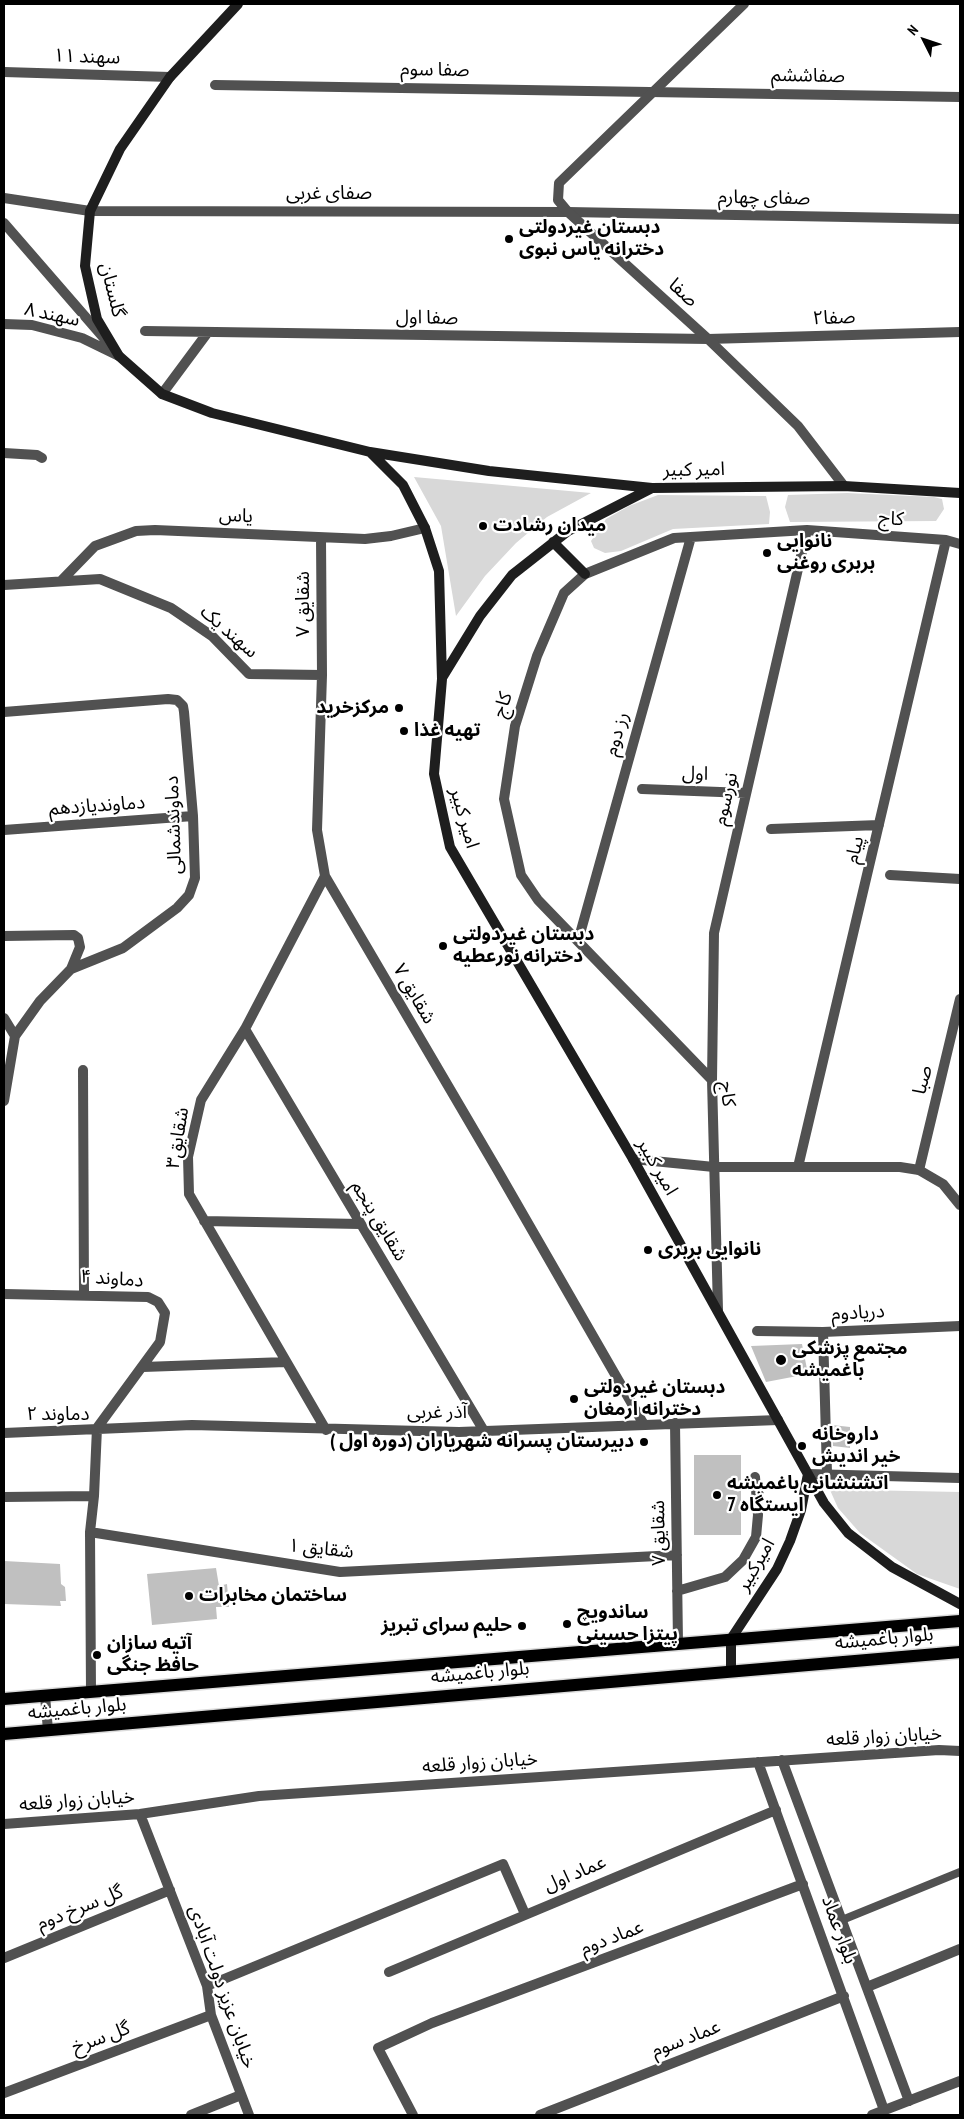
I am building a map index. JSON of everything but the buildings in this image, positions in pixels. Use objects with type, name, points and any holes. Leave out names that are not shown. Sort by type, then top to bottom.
[{"type":"main road","name":"گلستان","points":[[238,4],[170,77],[120,150],[90,211],[85,266],[97,319],[119,356],[162,394],[212,414],[370,452],[489,471],[652,488]]},
{"type":"main road","points":[[370,452],[403,485],[425,528],[439,571],[442,679]]},
{"type":"main road","name":"امیر کبیر","points":[[960,493],[844,486],[652,488],[568,531],[512,575],[480,616],[442,679],[434,774],[450,848],[633,1159],[824,1503],[848,1533],[892,1567],[960,1604]]},
{"type":"main road","points":[[554,542],[585,574]]},
{"type":"main road","name":"امیرکبیر","points":[[730,1639],[777,1569],[801,1510],[808,1474]]},
{"type":"main road","name":"بلوار باغمیشه","points":[[6,1696],[45,1696],[960,1621]]},
{"type":"main road","points":[[730,1639],[731,1670]]},
{"type":"main road","name":"بلوار باغمیشه","points":[[4,1734],[731,1670],[960,1652]]},
{"type":"street","name":"صفا","points":[[744,4],[559,183],[558,200],[568,212],[708,339],[798,426],[844,486]]},
{"type":"street","name":"سهند ۱۱","points":[[4,72],[170,77]]},
{"type":"street","name":"صفا سوم","points":[[215,85],[654,91]]},
{"type":"street","name":"صفاششم","points":[[654,91],[960,97]]},
{"type":"street","name":"صفای غربی","points":[[4,198],[90,211],[568,212]]},
{"type":"street","name":"صفای چهارم","points":[[568,212],[960,219]]},
{"type":"street","points":[[4,222],[119,356]]},
{"type":"street","name":"سهند ۸","points":[[4,324],[32,325],[82,338],[119,356]]},
{"type":"street","name":"صفا اول","points":[[145,331],[708,339]]},
{"type":"street","points":[[162,394],[208,332]]},
{"type":"street","name":"صفا۲","points":[[708,339],[960,332]]},
{"type":"street","points":[[4,453],[37,455],[42,458]]},
{"type":"street","name":"یاس","points":[[61,581],[95,546],[136,531],[155,530],[364,539],[392,536],[425,528]]},
{"type":"street","name":"کاج","points":[[718,1310],[712,1080],[538,900],[521,875],[504,799],[515,726],[537,656],[564,593],[585,574],[674,538],[806,530],[946,540],[960,544]]},
{"type":"street","name":"نورسوم","points":[[712,1080],[714,933],[806,530]]},
{"type":"street","name":"رز دوم","points":[[578,941],[691,537]]},
{"type":"street","name":"شقایق ۷","points":[[321,538],[322,674],[317,830],[325,876],[503,1179],[643,1424]]},
{"type":"street","name":"پیام","points":[[798,1167],[946,540]]},
{"type":"street","name":"سهند یک","points":[[4,585],[100,579],[171,608],[212,636],[249,674],[322,674]]},
{"type":"street","name":"دماوندشمالی","points":[[4,712],[168,699],[177,700],[184,712],[193,816],[195,878],[189,895],[177,908],[123,948],[71,969],[40,1001],[14,1036]]},
{"type":"street","name":"اول","points":[[642,789],[746,793]]},
{"type":"street","name":"دماوندیازدهم","points":[[4,830],[193,816]]},
{"type":"street","points":[[771,829],[879,825]]},
{"type":"street","points":[[890,875],[960,879]]},
{"type":"street","name":"شقایق۳","points":[[325,876],[245,1028],[201,1100],[188,1158],[189,1194],[326,1430]]},
{"type":"street","points":[[4,936],[74,934],[78,938],[80,947],[71,969]]},
{"type":"street","name":"صبا","points":[[919,1170],[960,1000]]},
{"type":"street","points":[[4,1018],[14,1036],[4,1101]]},
{"type":"street","name":"شقایق پنجم","points":[[245,1028],[484,1431]]},
{"type":"street","points":[[83,1070],[84,1294]]},
{"type":"street","points":[[633,1159],[714,1167],[900,1167],[919,1170],[942,1184],[960,1205]]},
{"type":"street","points":[[204,1221],[360,1224]]},
{"type":"street","name":"دماوند ۴","points":[[4,1294],[84,1294],[148,1297],[158,1302],[166,1313],[160,1342],[97,1428]]},
{"type":"street","name":"دریادوم","points":[[757,1331],[823,1332],[960,1326]]},
{"type":"street","points":[[823,1332],[827,1473]]},
{"type":"street","points":[[143,1367],[286,1362]]},
{"type":"street","name":"آذر غربی","points":[[97,1428],[192,1425],[326,1430],[484,1431],[778,1420]]},
{"type":"street","name":"شقایق ۷","points":[[675,1423],[678,1643]]},
{"type":"street","points":[[91,1692],[90,1532],[94,1496],[97,1428]]},
{"type":"street","name":"دماوند ۲","points":[[4,1433],[97,1428],[97,1447]]},
{"type":"street","points":[[808,1474],[960,1478]]},
{"type":"street","points":[[677,1590],[725,1577],[743,1560],[756,1538],[758,1515],[755,1477]]},
{"type":"street","points":[[4,1497],[94,1496]]},
{"type":"street","name":"شقایق ۱","points":[[90,1532],[340,1572],[677,1555]]},
{"type":"street","points":[[45,1696],[48,1730]]},
{"type":"street","name":"خیابان زوار قلعه","points":[[4,1824],[140,1814],[259,1796],[782,1760],[939,1750],[960,1751]]},
{"type":"street","name":"بلوار عماد","points":[[782,1760],[909,2101]]},
{"type":"street","name":"بلوار عماد","points":[[758,1762],[884,2110]]},
{"type":"street","name":"عماد اول","points":[[389,1972],[776,1810]]},
{"type":"street","name":"خیابان عزیز دولت آبادی","points":[[140,1814],[207,1986],[211,2015],[249,2115]]},
{"type":"street","points":[[207,1986],[503,1864],[525,1914]]},
{"type":"street","name":"عماد دوم","points":[[413,2115],[378,2048],[432,2024],[803,1884]]},
{"type":"street","name":"گل سرخ دوم","points":[[4,1958],[170,1890]]},
{"type":"street","points":[[867,1987],[960,1949]]},
{"type":"street","name":"عماد سوم","points":[[540,2115],[844,1996]]},
{"type":"street","name":"گل سرخ","points":[[4,2093],[211,2015]]},
{"type":"street","points":[[872,2115],[960,2081]]},
{"type":"street","points":[[191,2115],[241,2095]]},
{"type":"lane","points":[[842,1920],[960,1872]]},
{"type":"shaded area","points":[[414,477],[591,493],[547,517],[516,543],[485,576],[456,616],[441,526]]},
{"type":"shaded area","points":[[847,493],[934,497],[942,499],[944,509],[936,521],[790,522],[785,507],[788,495]]},
{"type":"shaded area","points":[[658,495],[766,496],[770,512],[769,524],[673,529],[621,551],[605,553],[594,548],[591,541],[606,519],[629,506]]},
{"type":"shaded area","points":[[826,1481],[859,1490],[960,1492],[960,1589],[917,1574],[860,1533],[838,1508]]},
{"type":"place","name":"دبستان غیردولتی دخترانه یاس نبوی","points":[[509,239]]},
{"type":"place","name":"میدان رشادت","points":[[483,526]]},
{"type":"place","name":"نانوایی بربری روغنی","points":[[767,553]]},
{"type":"place","name":"مرکزخرید","points":[[399,708]]},
{"type":"place","name":"تهیه غذا","points":[[404,731]]},
{"type":"place","name":"دبستان غیردولتی دخترانه نورعطیه","points":[[443,946]]},
{"type":"place","name":"نانوایی بربری","points":[[648,1250]]},
{"type":"place","name":"مجتمع پزشکی باغمیشه","points":[[781,1360]]},
{"type":"place","name":"دبستان غیردولتی دخترانه ارمغان","points":[[574,1399]]},
{"type":"place","name":"دبیرستان پسرانه شهریاران (دوره اول )","points":[[644,1442]]},
{"type":"place","name":"داروخانه خیر اندیش","points":[[802,1446]]},
{"type":"place","name":"اتشنشانی باغمیشه ایستگاه 7","points":[[717,1495]]},
{"type":"place","name":"ساختمان مخابرات","points":[[189,1596]]},
{"type":"place","name":"ساندویچ پیتزا حسینی","points":[[567,1624]]},
{"type":"place","name":"حلیم سرای تبریز","points":[[522,1626]]},
{"type":"place","name":"آتیه سازان حافظ جنگی","points":[[97,1655]]}]
